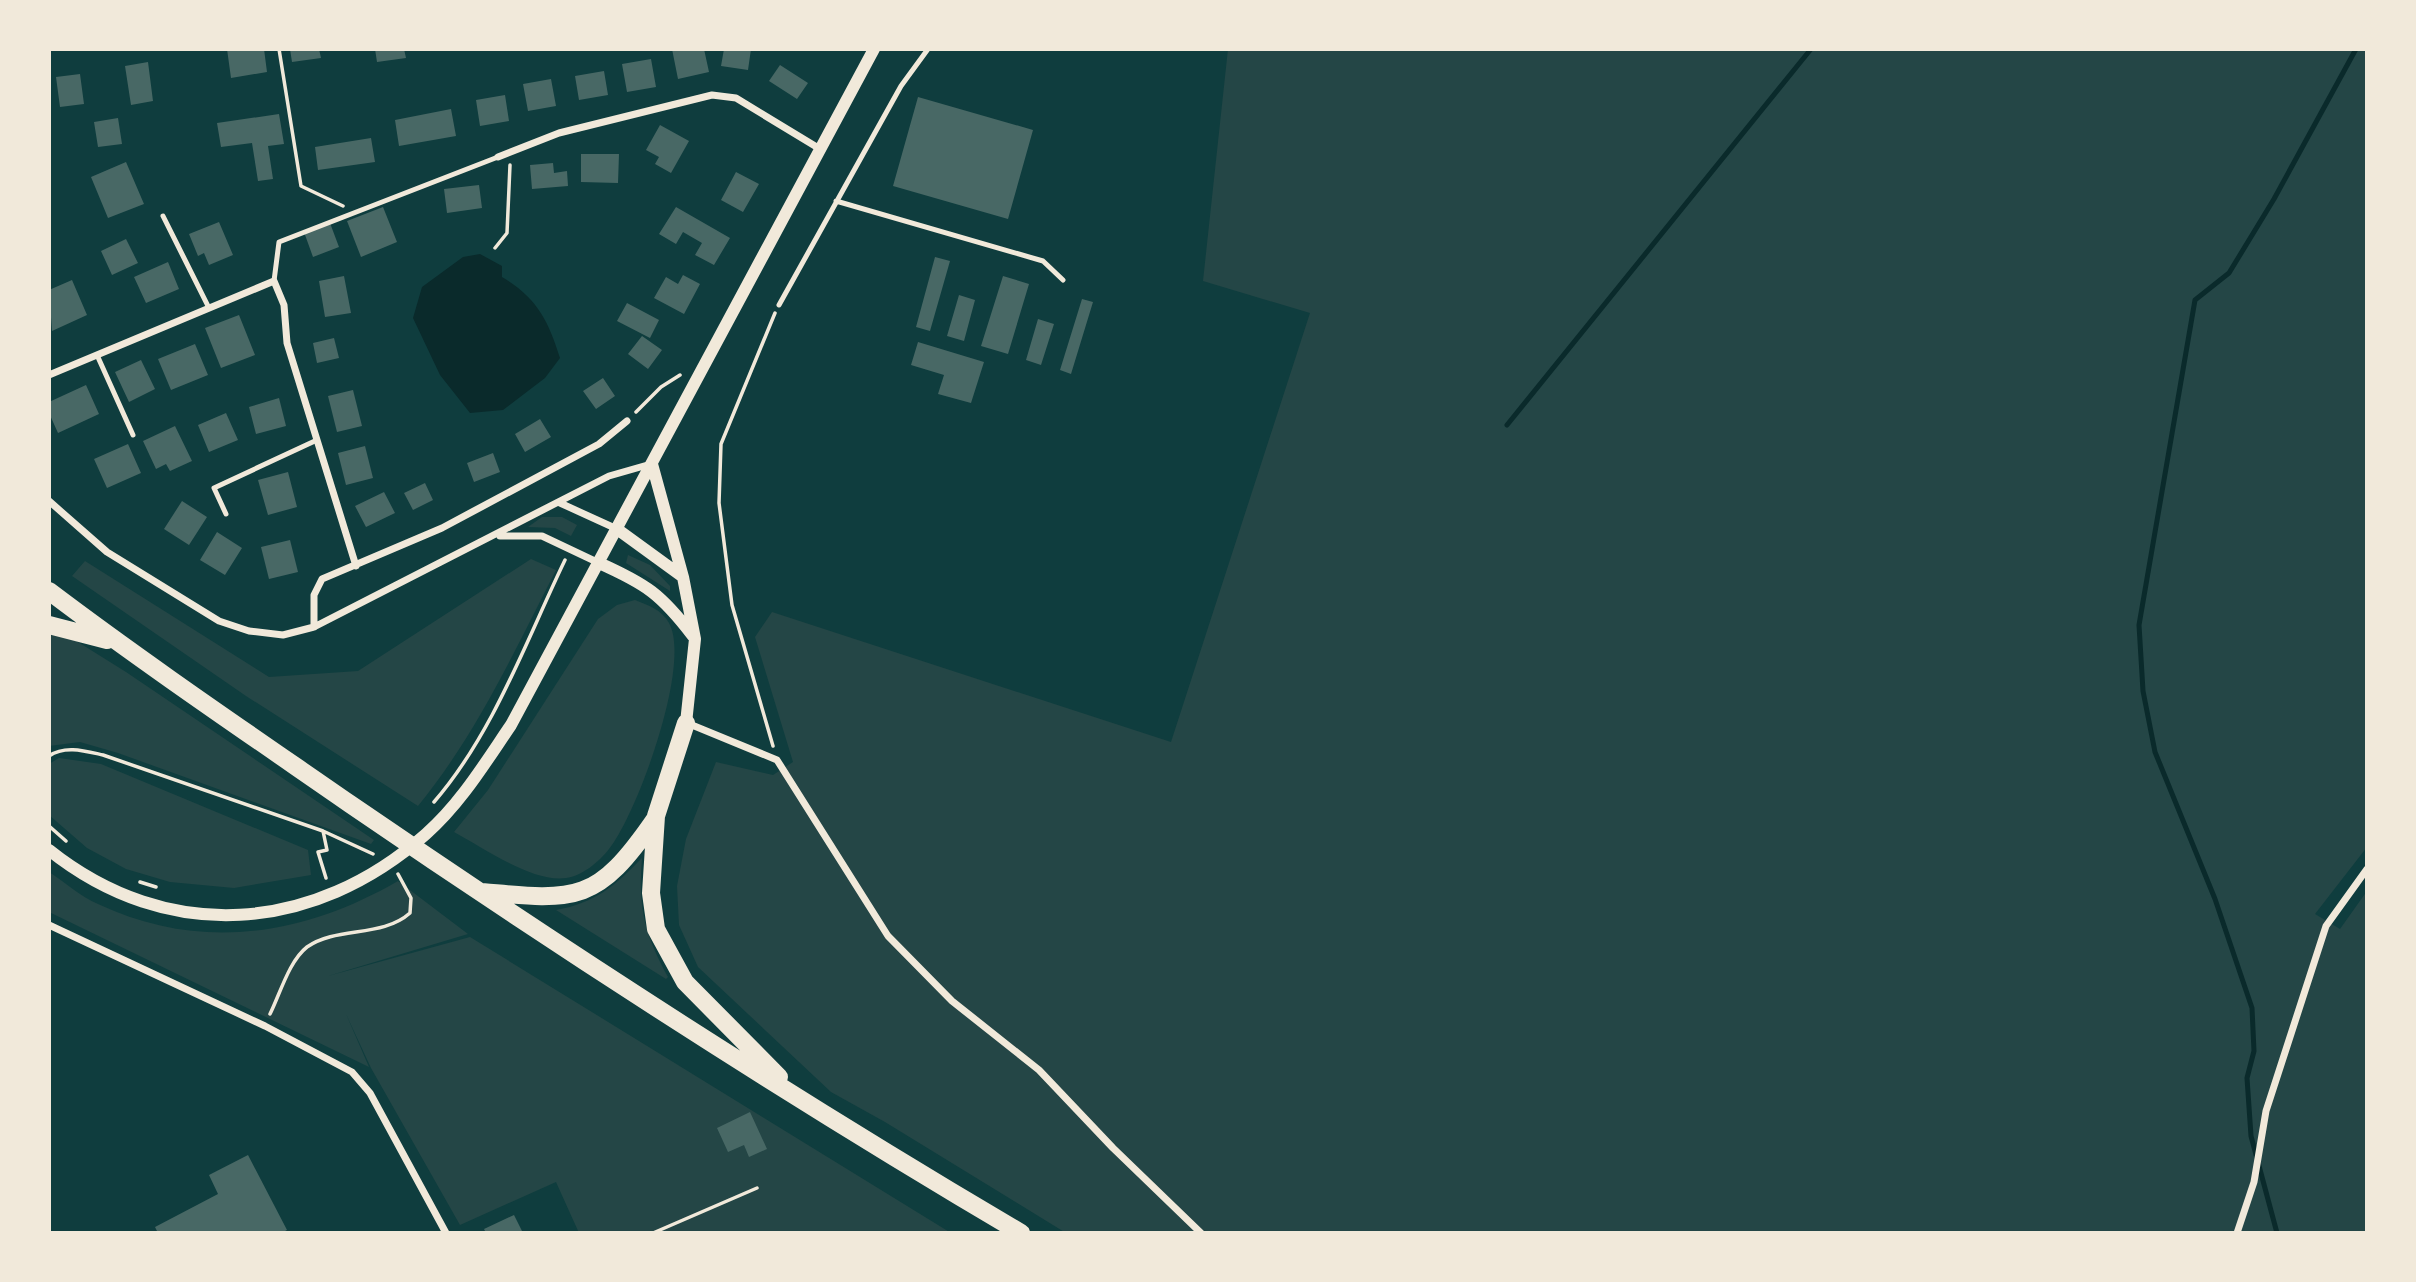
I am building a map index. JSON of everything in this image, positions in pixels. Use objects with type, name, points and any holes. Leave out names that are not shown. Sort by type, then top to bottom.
[{"type":"main road","points":[[49,591],[118,643],[477,891],[801,1099],[1021,1233]]},
{"type":"main road","points":[[49,625],[118,643]]},
{"type":"main road","points":[[687,723],[656,816],[651,893],[656,929],[667,954],[685,982],[801,1099]]},
{"type":"main road","points":[[477,891],[550,898],[585,891],[611,874],[634,848],[656,816]]},
{"type":"street","points":[[49,850],[102,884],[143,902],[187,914],[230,916],[271,913],[311,902],[380,870],[428,832],[474,780],[511,725],[874,49]]},
{"type":"street","points":[[498,157],[599,122],[712,95],[737,98],[820,149]]},
{"type":"street","points":[[49,375],[274,281],[284,305],[287,343],[356,566]]},
{"type":"street","points":[[314,627],[314,595],[322,579],[338,569],[356,566],[442,528],[599,444],[627,421]]},
{"type":"street","points":[[49,500],[107,552],[219,621],[249,631],[283,635],[314,627],[610,476],[652,464]]},
{"type":"street","points":[[652,464],[683,577],[695,639],[687,723],[777,760],[888,936],[952,1001],[1040,1070],[1113,1149],[1201,1233]]},
{"type":"street","points":[[560,502],[617,529],[683,577]]},
{"type":"street","points":[[496,536],[542,536],[571,547],[634,579],[667,602],[695,639]]},
{"type":"street","points":[[2237,1233],[2254,1182],[2266,1111],[2326,926],[2367,869]]},
{"type":"street","points":[[49,925],[265,1026],[352,1072],[370,1093],[446,1233]]},
{"type":"lane","points":[[779,305],[901,86],[928,49]]},
{"type":"lane","points":[[274,281],[279,242],[498,157]]},
{"type":"lane","points":[[836,201],[1043,261],[1063,281]]},
{"type":"lane","points":[[163,216],[208,308]]},
{"type":"lane","points":[[97,355],[133,435]]},
{"type":"lane","points":[[226,514],[214,488],[317,440]]},
{"type":"path","points":[[279,49],[301,186],[354,212]]},
{"type":"path","points":[[495,248],[507,233],[510,152]]},
{"type":"path","points":[[777,760],[732,605],[719,503],[721,444],[779,305]]},
{"type":"path","points":[[627,421],[661,387],[680,375]]},
{"type":"path","points":[[457,772],[487,724],[571,547]]},
{"type":"path","points":[[49,756],[57,751],[78,750],[103,755],[323,831],[367,850],[378,858]]},
{"type":"path","points":[[49,826],[71,845]]},
{"type":"path","points":[[323,831],[327,850],[318,852],[326,878]]},
{"type":"path","points":[[265,1026],[296,959],[307,948],[321,941],[398,924],[410,913],[411,898],[403,878],[396,872]]},
{"type":"path","points":[[316,883],[334,876]]},
{"type":"path","points":[[134,880],[159,889]]},
{"type":"path","points":[[653,1233],[757,1188]]},
{"type":"shaded area","points":[[1228,49],[2367,49],[2367,847],[2315,914],[2340,929],[2367,891],[2367,1233],[1066,1233],[831,1092],[698,967],[679,925],[677,886],[686,839],[716,762],[773,775],[793,762],[755,637],[772,612],[1171,742],[1310,313],[1203,281]]},
{"type":"shaded area","points":[[480,254],[502,266],[502,277],[524,293],[540,311],[560,358],[545,378],[503,410],[470,413],[440,375],[413,318],[422,287],[463,257]]},
{"type":"shaded area","points":[[542,517],[562,517],[577,525],[571,536],[555,528],[528,527]]},
{"type":"shaded area","points":[[628,555],[650,565],[670,586],[670,591],[626,563]]},
{"type":"shaded area","points":[[531,559],[556,570],[476,722],[418,806],[246,696],[72,576],[85,561],[269,677],[358,671]]},
{"type":"shaded area","points":[[635,600],[659,611],[669,623],[674,643],[673,671],[668,703],[646,773],[621,831],[609,849],[584,871],[566,878],[553,878],[523,870],[454,832],[488,790],[598,619],[617,605]]},
{"type":"shaded area","points":[[49,632],[62,632],[126,672],[374,840],[371,844],[118,753],[80,742],[49,746]]},
{"type":"shaded area","points":[[59,758],[101,764],[308,850],[311,875],[234,888],[170,882],[126,869],[87,848],[49,815],[49,764]]},
{"type":"shaded area","points":[[642,858],[644,919],[653,947],[668,977],[666,979],[556,910],[582,903],[604,892]]},
{"type":"shaded area","points":[[49,872],[92,901],[136,919],[175,928],[213,932],[251,931],[325,915],[398,881],[468,934],[328,976],[470,937],[951,1233],[579,1233],[556,1182],[460,1225],[371,1068],[346,1014],[369,1067],[49,912]]},
{"type":"building","points":[[227,49],[264,49],[267,72],[231,78]]},
{"type":"building","points":[[290,49],[319,49],[321,58],[292,62]]},
{"type":"building","points":[[375,49],[404,49],[406,58],[377,62]]},
{"type":"building","points":[[672,49],[704,49],[709,72],[678,79]]},
{"type":"building","points":[[724,49],[751,49],[748,70],[721,66]]},
{"type":"building","points":[[651,59],[656,87],[627,92],[622,64]]},
{"type":"building","points":[[148,62],[153,101],[131,105],[125,66]]},
{"type":"building","points":[[780,65],[808,83],[797,99],[769,81]]},
{"type":"building","points":[[604,71],[608,95],[579,100],[575,76]]},
{"type":"building","points":[[80,74],[84,104],[60,107],[56,77]]},
{"type":"building","points":[[551,79],[556,106],[528,111],[523,84]]},
{"type":"building","points":[[505,95],[509,121],[480,126],[476,100]]},
{"type":"building","points":[[918,97],[1033,130],[1008,219],[893,186]]},
{"type":"building","points":[[451,109],[456,136],[399,146],[395,120]]},
{"type":"building","points":[[279,114],[284,144],[268,146],[273,179],[258,181],[252,143],[221,147],[217,123]]},
{"type":"building","points":[[118,118],[122,144],[98,147],[94,122]]},
{"type":"building","points":[[660,125],[689,141],[671,173],[655,164],[659,157],[646,150]]},
{"type":"building","points":[[371,138],[375,162],[318,170],[315,147]]},
{"type":"building","points":[[581,154],[619,154],[618,183],[581,182]]},
{"type":"building","points":[[126,162],[144,204],[108,218],[91,177]]},
{"type":"building","points":[[553,163],[554,173],[567,171],[568,186],[532,189],[530,165]]},
{"type":"building","points":[[736,172],[759,184],[743,212],[721,200]]},
{"type":"building","points":[[479,185],[482,208],[447,213],[444,189]]},
{"type":"building","points":[[383,207],[397,242],[361,257],[347,221]]},
{"type":"building","points":[[676,207],[730,238],[714,265],[695,255],[702,243],[683,232],[676,244],[659,234]]},
{"type":"building","points":[[219,222],[233,255],[209,265],[204,253],[198,256],[189,234]]},
{"type":"building","points":[[330,223],[339,247],[313,257],[304,232]]},
{"type":"building","points":[[126,239],[138,263],[112,275],[101,251]]},
{"type":"building","points":[[935,257],[950,261],[930,331],[916,327]]},
{"type":"building","points":[[168,262],[179,289],[146,303],[134,277]]},
{"type":"building","points":[[683,275],[700,284],[684,314],[654,298],[666,277],[678,284]]},
{"type":"building","points":[[344,276],[351,313],[325,317],[319,281]]},
{"type":"building","points":[[1003,276],[1029,284],[1008,354],[981,346]]},
{"type":"building","points":[[72,280],[87,315],[52,331],[49,290]]},
{"type":"building","points":[[959,295],[975,300],[964,341],[947,336]]},
{"type":"building","points":[[1082,299],[1093,302],[1071,374],[1060,370]]},
{"type":"building","points":[[627,303],[659,320],[650,338],[617,321]]},
{"type":"building","points":[[239,315],[255,355],[221,368],[205,328]]},
{"type":"building","points":[[1038,319],[1054,324],[1041,365],[1026,360]]},
{"type":"building","points":[[642,336],[662,350],[648,369],[628,354]]},
{"type":"building","points":[[334,338],[339,358],[317,363],[313,343]]},
{"type":"building","points":[[918,342],[984,362],[971,403],[938,394],[944,375],[911,365]]},
{"type":"building","points":[[195,344],[208,375],[171,390],[158,359]]},
{"type":"building","points":[[141,360],[155,389],[129,402],[115,372]]},
{"type":"building","points":[[603,378],[615,396],[596,409],[583,391]]},
{"type":"building","points":[[86,385],[99,414],[58,433],[49,413],[49,402]]},
{"type":"building","points":[[353,390],[362,426],[337,432],[328,396]]},
{"type":"building","points":[[279,398],[286,426],[256,434],[249,407]]},
{"type":"building","points":[[226,413],[238,440],[209,452],[198,425]]},
{"type":"building","points":[[540,419],[551,437],[525,452],[515,434]]},
{"type":"building","points":[[175,426],[192,461],[170,471],[166,464],[156,469],[143,441]]},
{"type":"building","points":[[128,444],[141,473],[107,488],[94,459]]},
{"type":"building","points":[[365,446],[373,478],[346,485],[338,453]]},
{"type":"building","points":[[493,453],[500,472],[474,482],[467,463]]},
{"type":"building","points":[[288,472],[297,507],[268,515],[258,480]]},
{"type":"building","points":[[425,483],[433,500],[413,510],[404,493]]},
{"type":"building","points":[[384,492],[395,513],[366,527],[355,506]]},
{"type":"building","points":[[182,501],[207,517],[189,545],[164,529]]},
{"type":"building","points":[[217,532],[242,548],[225,575],[200,560]]},
{"type":"building","points":[[290,540],[298,572],[269,579],[261,547]]},
{"type":"building","points":[[750,1112],[767,1149],[749,1157],[744,1145],[728,1152],[717,1128]]},
{"type":"building","points":[[248,1155],[287,1230],[281,1233],[158,1233],[155,1227],[218,1194],[209,1175]]},
{"type":"building","points":[[514,1215],[523,1233],[486,1233],[484,1229]]},
{"type":"waterway","points":[[1507,425],[1811,49]]},
{"type":"waterway","points":[[2277,1233],[2251,1136],[2247,1078],[2254,1051],[2252,1008],[2215,899],[2155,752],[2143,691],[2139,625],[2195,300],[2229,273],[2274,199],[2356,49]]}]
